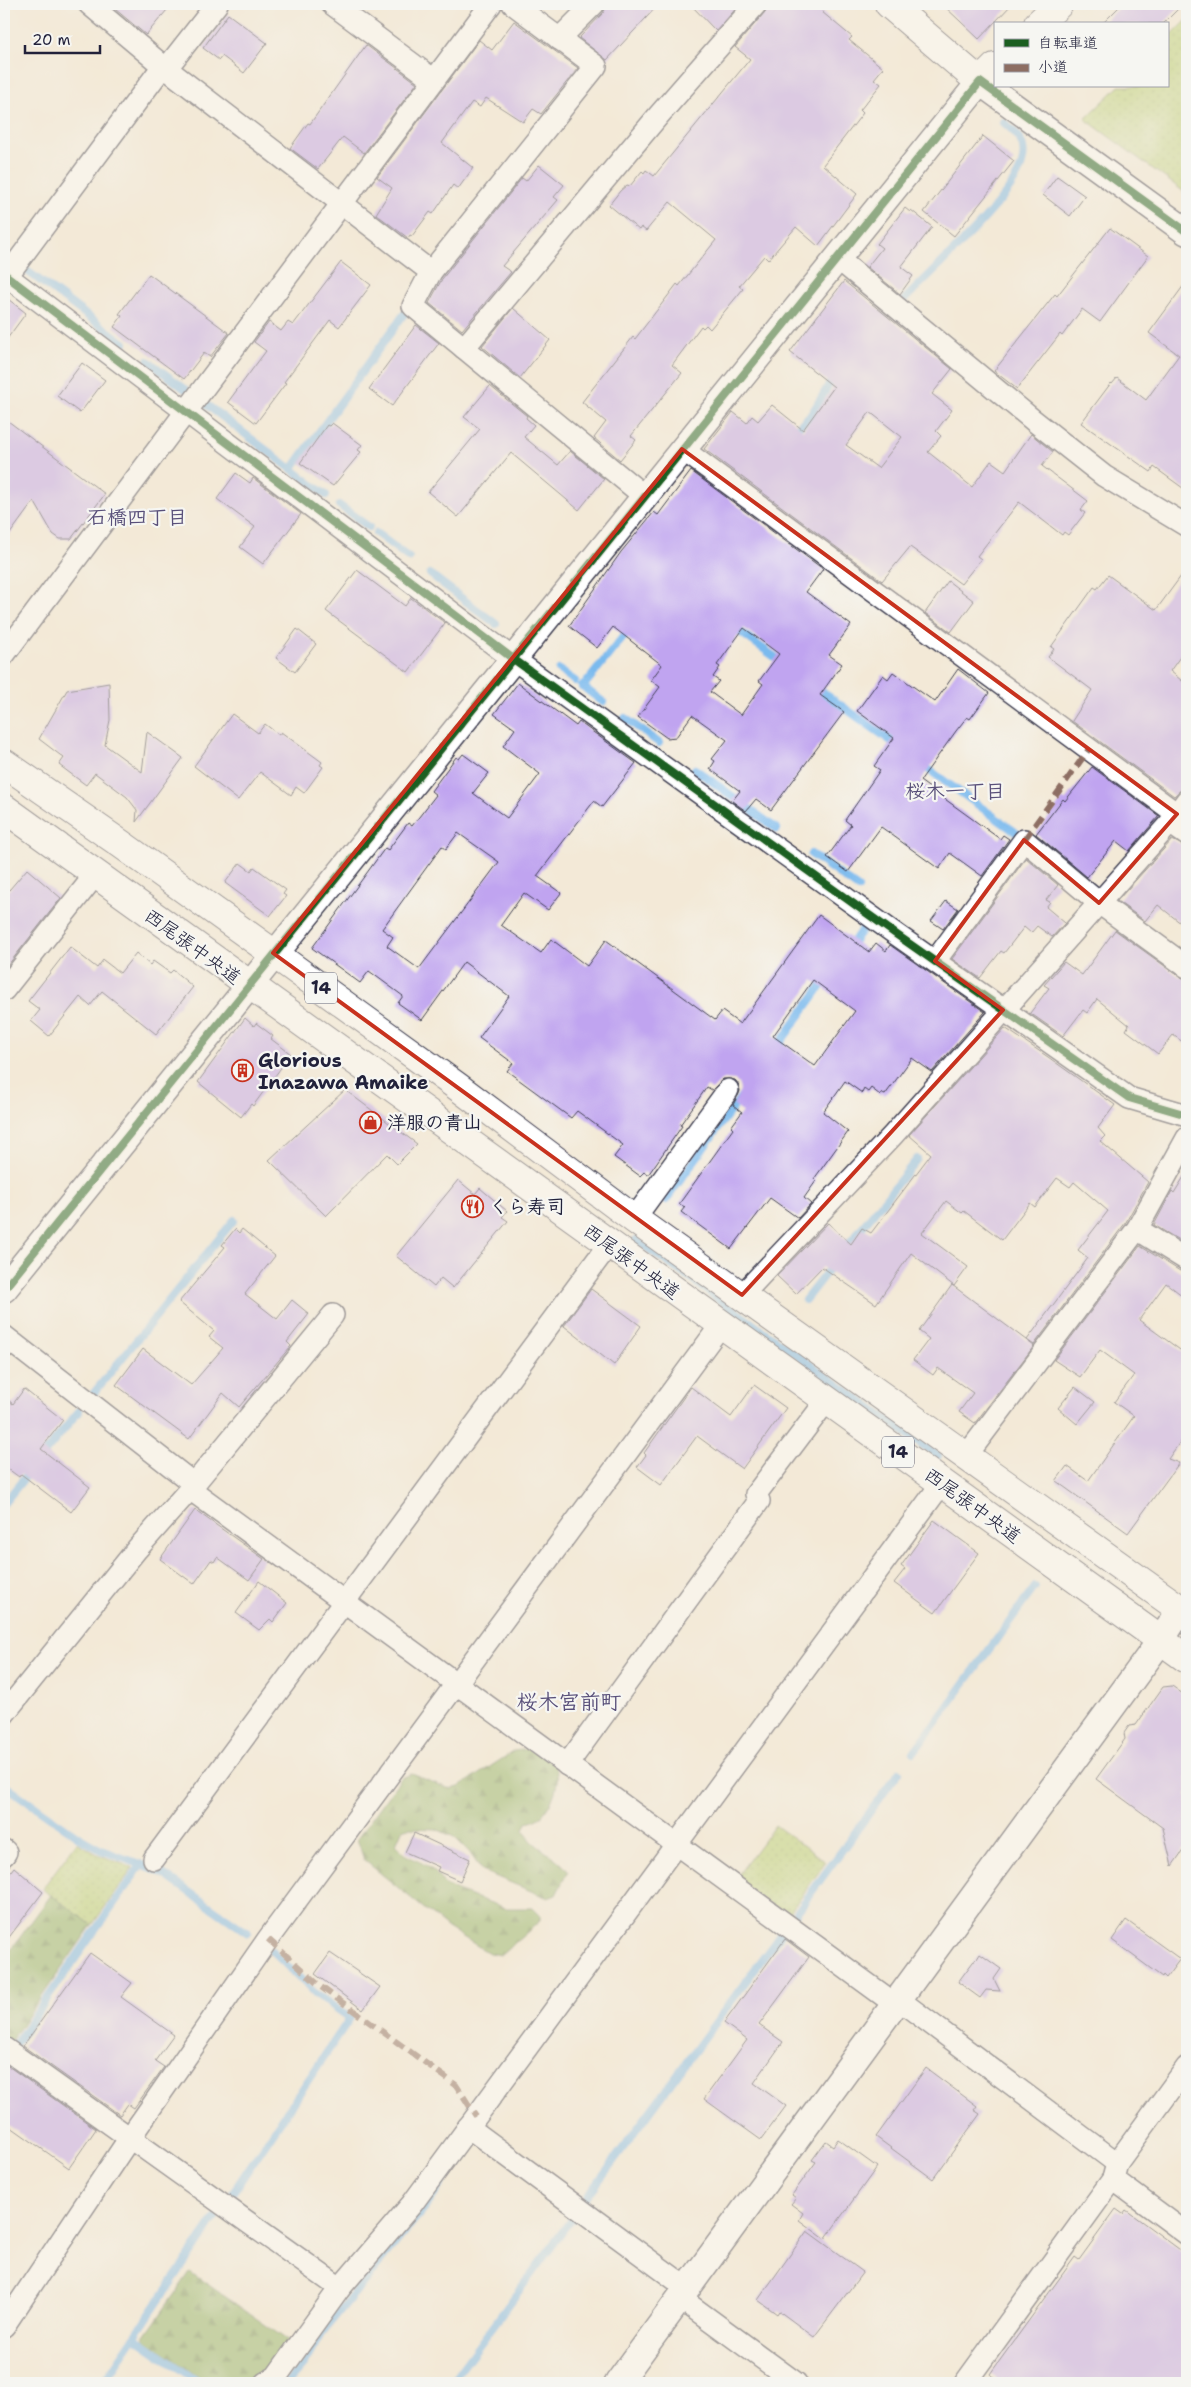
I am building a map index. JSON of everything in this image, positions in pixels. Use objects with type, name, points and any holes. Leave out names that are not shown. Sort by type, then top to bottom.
[{"type":"main road","points":[[889,4],[987,74]]},
{"type":"main road","points":[[1040,22],[1059,4]]},
{"type":"main road","name":"西尾張中央道","points":[[4,763],[273,953],[458,1087],[634,1219],[1185,1608]]},
{"type":"main road","name":"西尾張中央道","points":[[4,808],[248,986],[1187,1659]]},
{"type":"street","points":[[89,4],[165,68],[431,272]]},
{"type":"street","points":[[216,4],[5,275],[512,658],[1003,1010],[1129,1098],[1187,1115]]},
{"type":"street","points":[[332,4],[434,80]]},
{"type":"street","points":[[4,655],[491,4]]},
{"type":"street","points":[[513,4],[596,66],[431,272],[413,306],[644,496]]},
{"type":"street","points":[[559,38],[594,4]]},
{"type":"street","points":[[464,348],[659,115],[756,4]]},
{"type":"street","points":[[4,1289],[273,953],[987,74]]},
{"type":"street","points":[[1005,88],[1187,232]]},
{"type":"street","points":[[837,258],[1033,420],[1104,476],[1187,526]]},
{"type":"street","points":[[682,449],[1178,812],[1187,835]]},
{"type":"street","points":[[742,1295],[893,1135],[1178,812]]},
{"type":"street","points":[[935,961],[1024,840],[1099,903],[1187,966]]},
{"type":"street","points":[[4,990],[95,874]]},
{"type":"street","points":[[634,1219],[728,1090]]},
{"type":"street","points":[[968,1455],[1138,1229],[1187,1138]]},
{"type":"street","points":[[1138,1229],[1187,1260]]},
{"type":"street","points":[[154,1858],[608,1244]]},
{"type":"street","points":[[4,1714],[137,1549],[192,1486],[333,1315]]},
{"type":"street","points":[[4,2326],[129,2139],[268,1939],[721,1325]]},
{"type":"street","points":[[4,1336],[192,1486],[344,1602],[896,2002],[1115,2171],[1187,2234]]},
{"type":"street","points":[[567,1765],[759,1501],[756,1494],[827,1400]]},
{"type":"street","points":[[265,2383],[276,2377],[340,2288],[412,2204],[942,1483]]},
{"type":"street","points":[[618,2383],[1185,1608]]},
{"type":"street","points":[[4,1850],[6,1852],[4,1855]]},
{"type":"street","points":[[4,2048],[340,2288]]},
{"type":"street","points":[[965,2383],[1187,2067]]},
{"type":"street","points":[[468,2127],[684,2293],[796,2383]]},
{"type":"highlighted area","points":[[682,449],[1177,814],[1099,903],[1024,840],[935,961],[1003,1010],[742,1295],[273,953]]},
{"type":"green space","points":[[1187,20],[1187,194],[1085,119],[1117,88],[1168,88],[1168,39]]},
{"type":"green space","points":[[527,1749],[549,1760],[557,1771],[556,1786],[551,1802],[543,1815],[537,1820],[527,1823],[524,1830],[533,1842],[568,1871],[556,1895],[548,1898],[482,1871],[470,1853],[454,1837],[436,1829],[408,1828],[402,1830],[396,1844],[404,1854],[434,1871],[444,1884],[459,1892],[506,1908],[533,1908],[540,1915],[540,1921],[501,1955],[489,1953],[448,1928],[364,1860],[357,1839],[401,1778],[412,1774],[450,1789],[459,1787],[514,1751]]},
{"type":"green space","points":[[775,1825],[826,1862],[787,1916],[735,1879]]},
{"type":"green space","points":[[77,1842],[97,1854],[133,1868],[92,1925],[42,1889]]},
{"type":"green space","points":[[51,1895],[92,1925],[10,2042],[4,2037],[4,1959]]},
{"type":"green space","points":[[190,2272],[290,2342],[264,2372],[244,2383],[207,2383],[143,2339]]},
{"type":"building","points":[[109,4],[172,4],[146,35]]},
{"type":"building","points":[[608,4],[659,4],[607,60],[579,38],[603,13]]},
{"type":"building","points":[[690,4],[740,4],[716,31]]},
{"type":"building","points":[[768,4],[829,4],[822,12],[852,37],[849,40],[883,68],[874,79],[881,84],[860,110],[863,113],[823,165],[857,194],[818,246],[796,227],[768,260],[764,256],[739,286],[743,289],[710,329],[706,325],[703,328],[701,326],[672,365],[682,373],[631,436],[636,440],[620,460],[594,438],[606,422],[582,402],[633,337],[635,339],[677,284],[679,286],[716,240],[670,202],[646,231],[641,227],[639,230],[609,205],[620,191],[627,185],[630,186],[642,171],[644,173],[646,170],[654,176],[750,59],[735,47],[765,12]]},
{"type":"building","points":[[942,4],[1012,4],[979,39]]},
{"type":"building","points":[[1122,4],[1183,4],[1165,22],[1104,22]]},
{"type":"building","points":[[228,14],[267,43],[244,73],[222,56],[219,60],[203,48]]},
{"type":"building","points":[[514,21],[578,68],[541,114],[533,109],[523,122],[486,98],[480,107],[472,102],[442,143],[473,168],[458,189],[453,185],[433,214],[430,212],[412,236],[410,235],[408,238],[376,214],[392,188],[377,177],[479,40],[492,50]]},
{"type":"building","points":[[366,45],[417,83],[364,153],[343,137],[318,169],[290,148],[308,123],[310,124]]},
{"type":"building","points":[[983,136],[1014,161],[954,236],[924,212]]},
{"type":"building","points":[[539,165],[564,185],[554,197],[558,200],[502,266],[511,272],[462,330],[429,303],[442,279],[522,178],[526,181]]},
{"type":"building","points":[[1057,176],[1085,196],[1070,216],[1043,195]]},
{"type":"building","points":[[905,208],[910,212],[911,210],[932,227],[901,267],[913,276],[900,294],[867,267],[882,248],[877,244]]},
{"type":"building","points":[[1110,228],[1148,256],[1100,322],[1082,309],[1062,336],[1060,334],[1017,389],[994,371],[1055,294],[1057,296]]},
{"type":"building","points":[[341,262],[371,285],[339,327],[330,320],[256,423],[228,402],[266,351],[254,342],[269,322],[281,331],[288,322],[293,325]]},
{"type":"building","points":[[149,274],[229,333],[210,357],[204,353],[184,379],[114,327],[122,316],[119,314]]},
{"type":"building","points":[[844,281],[952,369],[932,394],[952,410],[936,431],[941,436],[928,452],[972,487],[991,461],[1005,471],[1031,434],[1053,452],[1042,466],[1088,501],[1081,510],[1085,513],[1068,535],[1064,532],[1062,535],[1019,502],[977,556],[981,559],[961,584],[910,547],[882,581],[704,449],[733,412],[747,423],[752,416],[758,421],[772,405],[803,430],[834,387],[790,352]],"holes":[[[870,412],[902,437],[878,468],[846,445]]]},
{"type":"building","points":[[1187,281],[1187,491],[1154,467],[1151,472],[1081,423],[1111,383],[1117,378],[1146,400],[1179,355],[1149,333]]},
{"type":"building","points":[[4,296],[26,313],[4,343]]},
{"type":"building","points":[[513,308],[550,340],[520,378],[482,346]]},
{"type":"building","points":[[416,325],[439,343],[392,406],[369,389]]},
{"type":"building","points":[[82,363],[105,380],[80,413],[57,396]]},
{"type":"building","points":[[490,386],[527,416],[526,418],[534,425],[524,437],[558,465],[570,451],[604,479],[579,510],[511,453],[458,517],[428,492],[480,429],[464,417]]},
{"type":"building","points":[[4,418],[105,494],[71,539],[60,539],[53,534],[34,501],[4,542]]},
{"type":"building","points":[[332,423],[362,445],[358,450],[361,452],[333,486],[300,463],[327,425],[329,426]]},
{"type":"building","points":[[691,471],[823,569],[806,592],[851,625],[829,655],[842,664],[820,695],[844,712],[771,810],[756,799],[746,811],[732,801],[740,791],[710,769],[715,761],[712,759],[727,740],[692,715],[676,737],[667,738],[638,717],[660,687],[651,680],[662,665],[613,627],[597,648],[569,626],[621,552],[654,512],[658,515]],"holes":[[[744,628],[779,654],[759,681],[763,684],[741,715],[710,692],[719,681],[713,677],[720,667],[717,665]]]},
{"type":"building","points":[[236,473],[250,483],[253,478],[301,514],[263,564],[240,547],[255,527],[217,499]]},
{"type":"building","points":[[1187,568],[1187,647],[1170,671],[1187,685],[1187,788],[1182,789],[1174,796],[1072,721],[1092,690],[1048,657],[1054,649],[1051,647],[1094,587],[1097,589],[1108,575],[1156,610]]},
{"type":"building","points":[[357,570],[405,606],[411,598],[445,623],[408,672],[326,611]]},
{"type":"building","points":[[948,581],[974,601],[951,632],[925,613]]},
{"type":"building","points":[[297,629],[316,644],[295,672],[276,658]]},
{"type":"building","points":[[958,669],[989,693],[970,719],[967,717],[956,731],[920,781],[1000,839],[1003,835],[1009,839],[982,876],[950,853],[939,869],[881,827],[848,872],[827,857],[851,825],[845,820],[880,770],[874,766],[894,738],[857,711],[883,675],[888,679],[893,672],[935,702]]},
{"type":"building","points":[[109,683],[110,720],[105,745],[142,772],[147,732],[183,758],[136,822],[137,810],[127,797],[95,773],[86,785],[59,765],[64,758],[39,739],[67,690]]},
{"type":"building","points":[[518,683],[576,726],[579,722],[636,763],[602,807],[594,801],[537,876],[561,893],[548,910],[524,893],[501,925],[541,953],[551,939],[587,966],[606,940],[715,1020],[722,1011],[740,1024],[819,915],[869,952],[876,943],[886,951],[890,945],[985,1012],[932,1072],[912,1058],[885,1095],[881,1093],[880,1095],[871,1088],[868,1092],[864,1089],[862,1093],[845,1081],[823,1112],[848,1132],[814,1179],[816,1181],[804,1198],[811,1204],[798,1218],[770,1198],[731,1249],[681,1212],[685,1207],[679,1204],[733,1129],[731,1127],[742,1112],[733,1105],[740,1091],[739,1085],[735,1080],[723,1079],[712,1090],[707,1087],[648,1175],[644,1172],[640,1176],[614,1157],[623,1145],[577,1111],[571,1118],[507,1071],[513,1063],[479,1038],[509,996],[464,962],[422,1020],[398,1003],[403,996],[369,971],[360,983],[312,948],[385,848],[388,850],[408,823],[412,826],[436,795],[431,791],[456,757],[459,759],[463,754],[489,773],[473,793],[507,818],[540,774],[503,746],[515,729],[494,714]],"holes":[[[458,833],[499,862],[419,969],[387,946],[393,937],[382,929],[442,846],[446,849]],[[813,980],[855,1011],[815,1066],[773,1036]]]},
{"type":"building","points":[[232,714],[258,733],[265,724],[279,735],[281,732],[322,762],[320,765],[323,767],[304,793],[296,787],[291,795],[260,772],[238,800],[194,766]]},
{"type":"building","points":[[1092,767],[1159,816],[1129,851],[1116,841],[1087,877],[1036,834],[1063,799],[1065,801]]},
{"type":"building","points":[[1172,840],[1187,847],[1187,928],[1158,905],[1145,921],[1117,901]]},
{"type":"building","points":[[1026,858],[1058,885],[1046,900],[1050,902],[1046,907],[1065,923],[1052,937],[1037,926],[1031,933],[1024,927],[1004,953],[1001,951],[980,978],[952,959]]},
{"type":"building","points":[[240,863],[251,871],[254,867],[286,890],[283,894],[286,896],[270,916],[225,883]]},
{"type":"building","points":[[27,869],[61,898],[4,970],[4,896]]},
{"type":"building","points":[[946,901],[958,909],[943,929],[931,921]]},
{"type":"building","points":[[1115,930],[1180,977],[1187,979],[1187,1045],[1173,1035],[1158,1054],[1126,1030],[1129,1025],[1097,999],[1087,1013],[1083,1010],[1063,1036],[1030,1013],[1049,988],[1044,985],[1064,962],[1082,975]]},
{"type":"building","points":[[70,947],[97,968],[103,960],[120,973],[136,953],[150,965],[153,961],[170,973],[173,970],[193,987],[156,1034],[102,991],[90,1006],[80,997],[49,1036],[31,1021],[40,1010],[28,1001]]},
{"type":"building","name":"Glorious Inazawa Amaike","points":[[245,1018],[254,1026],[256,1023],[273,1036],[271,1039],[291,1054],[253,1106],[251,1104],[241,1117],[198,1082]]},
{"type":"building","points":[[1005,1028],[1115,1105],[1098,1128],[1105,1136],[1100,1141],[1148,1182],[1126,1222],[1034,1345],[1027,1340],[1088,1258],[1078,1250],[1108,1211],[1074,1182],[1070,1187],[1057,1178],[1035,1207],[1030,1203],[1002,1240],[964,1211],[962,1213],[946,1201],[922,1233],[968,1267],[954,1286],[911,1253],[876,1304],[822,1267],[796,1294],[777,1276],[828,1223],[851,1244],[862,1228],[871,1233],[931,1154],[909,1135]]},
{"type":"building","points":[[345,1090],[417,1144],[397,1164],[387,1154],[326,1216],[269,1160]]},
{"type":"building","points":[[1187,1172],[1187,1245],[1154,1225],[1172,1191],[1174,1193]]},
{"type":"building","points":[[458,1180],[475,1194],[480,1188],[507,1211],[502,1217],[508,1221],[453,1288],[441,1278],[434,1287],[396,1256]]},
{"type":"building","points":[[235,1229],[239,1233],[242,1229],[275,1256],[245,1294],[277,1319],[292,1300],[309,1314],[287,1342],[291,1346],[239,1407],[223,1393],[189,1439],[116,1385],[143,1349],[191,1385],[223,1348],[209,1337],[214,1331],[179,1302],[225,1247],[222,1245]]},
{"type":"building","points":[[1140,1246],[1180,1271],[1187,1272],[1187,1299],[1166,1283],[1139,1320],[1187,1355],[1187,1432],[1168,1459],[1179,1463],[1128,1533],[1056,1481],[1067,1466],[1088,1481],[1134,1416],[1114,1402],[1134,1375],[1100,1350],[1080,1377],[1054,1360]]},
{"type":"building","points":[[952,1285],[1034,1346],[975,1423],[959,1412],[973,1393],[938,1368],[933,1375],[913,1360],[929,1339],[919,1331]]},
{"type":"building","points":[[591,1289],[641,1326],[614,1365],[564,1326]]},
{"type":"building","points":[[754,1385],[786,1408],[742,1469],[697,1436],[661,1485],[637,1467],[646,1455],[644,1453],[691,1387],[731,1417]]},
{"type":"building","points":[[1075,1387],[1095,1402],[1077,1424],[1058,1408]]},
{"type":"building","points":[[24,1389],[63,1420],[41,1449],[90,1487],[71,1512],[21,1474],[19,1477],[4,1466],[4,1397],[13,1404]]},
{"type":"building","points":[[195,1510],[264,1559],[249,1580],[217,1557],[214,1562],[211,1560],[194,1584],[160,1559]]},
{"type":"building","points":[[934,1520],[979,1553],[935,1613],[894,1583],[905,1569],[901,1566]]},
{"type":"building","points":[[259,1581],[287,1603],[273,1622],[270,1619],[259,1630],[236,1613]]},
{"type":"building","points":[[1172,1686],[1187,1697],[1187,1845],[1172,1866],[1163,1828],[1096,1779],[1125,1739],[1124,1733],[1129,1726],[1136,1725],[1163,1687]]},
{"type":"building","points":[[414,1833],[470,1859],[460,1881],[437,1871],[439,1867],[405,1852]]},
{"type":"building","points":[[14,1867],[43,1892],[4,1944],[4,1880]]},
{"type":"building","points":[[1126,1920],[1180,1959],[1166,1978],[1112,1940]]},
{"type":"building","points":[[785,1939],[809,1957],[759,2025],[783,2042],[754,2083],[786,2106],[761,2140],[704,2099],[747,2040],[724,2023]]},
{"type":"building","points":[[90,1953],[132,1983],[121,1997],[174,2035],[155,2061],[164,2067],[134,2108],[128,2104],[120,2115],[23,2046]]},
{"type":"building","points":[[330,1953],[380,1987],[363,2010],[315,1974]]},
{"type":"building","points":[[980,1954],[1001,1969],[994,1979],[1000,1991],[986,1990],[980,1998],[958,1982]]},
{"type":"building","points":[[8,2066],[96,2129],[69,2168],[4,2122],[4,2072]]},
{"type":"building","points":[[926,2068],[977,2106],[974,2110],[980,2114],[933,2179],[876,2137]]},
{"type":"building","points":[[838,2139],[877,2167],[825,2239],[799,2220],[803,2213],[791,2204],[796,2198],[792,2195],[816,2162],[812,2160],[826,2141],[833,2146]]},
{"type":"building","points":[[1116,2209],[1123,2214],[1126,2210],[1187,2255],[1187,2383],[1003,2383],[990,2374],[1075,2257],[1079,2260]]},
{"type":"building","points":[[807,2231],[863,2272],[814,2337],[779,2311],[777,2314],[758,2300]]},
{"type":"waterway","points":[[904,300],[988,215],[1015,179],[1022,164],[1024,151],[1017,135],[1003,122]]},
{"type":"waterway","points":[[4,254],[8,257]]},
{"type":"waterway","points":[[23,268],[124,343]]},
{"type":"waterway","points":[[292,469],[407,310]]},
{"type":"waterway","points":[[148,361],[185,389]]},
{"type":"waterway","points":[[791,434],[812,413],[835,375]]},
{"type":"waterway","points":[[208,406],[326,495]]},
{"type":"waterway","points":[[339,505],[369,527]]},
{"type":"waterway","points":[[376,533],[409,558]]},
{"type":"waterway","points":[[430,574],[496,624]]},
{"type":"waterway","points":[[733,627],[783,663]]},
{"type":"waterway","points":[[583,687],[630,628]]},
{"type":"waterway","points":[[559,670],[575,681]]},
{"type":"waterway","points":[[582,686],[603,702]]},
{"type":"waterway","points":[[814,686],[898,746]]},
{"type":"waterway","points":[[625,718],[659,743]]},
{"type":"waterway","points":[[921,764],[1021,836]]},
{"type":"waterway","points":[[695,769],[777,829]]},
{"type":"waterway","points":[[811,854],[858,888]]},
{"type":"waterway","points":[[848,949],[863,928]]},
{"type":"waterway","points":[[775,1050],[827,978]]},
{"type":"waterway","points":[[666,1200],[740,1098]]},
{"type":"waterway","points":[[843,1251],[917,1159]]},
{"type":"waterway","points":[[93,1394],[234,1220]]},
{"type":"waterway","points":[[636,1240],[938,1456]]},
{"type":"waterway","points":[[805,1300],[833,1264]]},
{"type":"waterway","points":[[39,1460],[79,1411]]},
{"type":"waterway","points":[[4,1503],[30,1471]]},
{"type":"waterway","points":[[914,1752],[1035,1587]]},
{"type":"waterway","points":[[792,1919],[899,1772]]},
{"type":"waterway","points":[[4,1785],[80,1838],[101,1850],[159,1871],[248,1933]]},
{"type":"waterway","points":[[16,2043],[141,1865]]},
{"type":"waterway","points":[[584,2201],[783,1931]]},
{"type":"waterway","points":[[233,2192],[350,2018],[316,1994],[272,1951]]},
{"type":"waterway","points":[[287,2383],[304,2364],[321,2334],[426,2206],[456,2162]]},
{"type":"waterway","points":[[451,2383],[574,2216]]},
{"type":"waterway","points":[[103,2383],[215,2218]]},
{"type":"waterway","points":[[134,2337],[200,2383]]},
{"type":"marked path","points":[[1024,840],[1089,749]]},
{"type":"marked path","points":[[268,1939],[321,1987],[456,2085],[476,2116]]},
{"type":"cycle path","points":[[4,1289],[980,82],[1187,232]]},
{"type":"cycle path","points":[[4,274],[512,658],[897,935],[1129,1098],[1187,1115]]},
{"type":"place","name":"Glorious Inazawa Amaike","points":[[242,1071]]},
{"type":"place","name":"洋服の青山","points":[[371,1122]]},
{"type":"place","name":"くら寿司","points":[[473,1206]]},
{"type":"district","name":"石橋四丁目","points":[[137,517]]},
{"type":"district","name":"桜木一丁目","points":[[955,791]]},
{"type":"district","name":"桜木宮前町","points":[[569,1702]]}]
